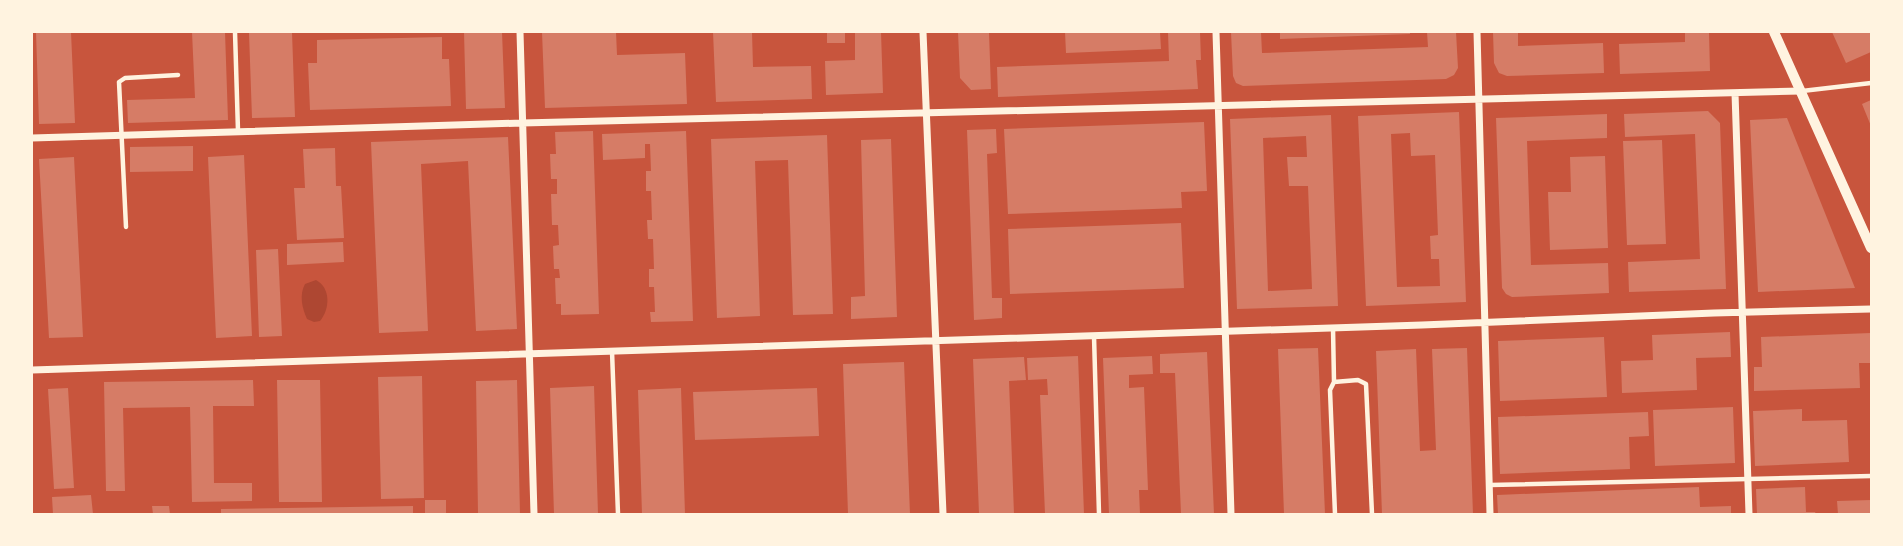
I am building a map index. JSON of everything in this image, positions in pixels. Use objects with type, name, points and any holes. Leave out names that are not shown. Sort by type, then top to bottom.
[{"type":"street","points":[[520,32],[534,514]]},
{"type":"street","points":[[923,32],[943,514]]},
{"type":"street","points":[[1216,32],[1231,514]]},
{"type":"street","points":[[1477,32],[1490,514]]},
{"type":"street","points":[[1774,32],[1871,248]]},
{"type":"street","points":[[32,138],[1801,91]]},
{"type":"street","points":[[1735,93],[1749,514]]},
{"type":"street","points":[[32,370],[1871,309]]},
{"type":"lane","points":[[235,32],[238,132]]},
{"type":"lane","points":[[126,228],[119,82],[125,78],[178,75]]},
{"type":"lane","points":[[1801,91],[1871,83]]},
{"type":"lane","points":[[1333,328],[1334,382],[1330,390],[1335,514]]},
{"type":"lane","points":[[1094,336],[1099,514]]},
{"type":"lane","points":[[612,351],[618,514]]},
{"type":"lane","points":[[1334,382],[1358,380],[1366,384],[1373,514]]},
{"type":"lane","points":[[1489,485],[1871,476]]},
{"type":"shaded area","points":[[316,280],[324,288],[327,305],[320,321],[314,322],[307,319],[302,297],[305,284]]},
{"type":"building","points":[[36,32],[71,32],[75,123],[39,124]]},
{"type":"building","points":[[192,32],[225,32],[228,120],[128,123],[127,100],[195,98]]},
{"type":"building","points":[[292,32],[295,117],[252,118],[249,33]]},
{"type":"building","points":[[464,32],[502,32],[505,108],[466,109]]},
{"type":"building","points":[[542,32],[616,32],[617,55],[685,53],[687,104],[545,108]]},
{"type":"building","points":[[713,32],[752,32],[753,67],[811,66],[812,99],[716,102]]},
{"type":"building","points":[[827,32],[845,32],[845,43],[827,43]]},
{"type":"building","points":[[855,32],[881,32],[883,93],[826,95],[825,61],[855,60]]},
{"type":"building","points":[[958,32],[989,32],[991,89],[971,90],[960,78]]},
{"type":"building","points":[[1065,32],[1160,32],[1161,49],[1066,53]]},
{"type":"building","points":[[1168,32],[1200,32],[1201,60],[1196,60],[1198,89],[998,97],[997,67],[1169,61]]},
{"type":"building","points":[[1231,32],[1261,32],[1262,53],[1428,47],[1427,32],[1456,32],[1458,68],[1454,75],[1446,79],[1243,86],[1236,83],[1233,76]]},
{"type":"building","points":[[1280,32],[1410,32],[1410,34],[1280,39]]},
{"type":"building","points":[[1493,32],[1518,32],[1518,46],[1603,43],[1604,73],[1507,76],[1499,73],[1494,63]]},
{"type":"building","points":[[1685,32],[1709,32],[1710,71],[1620,74],[1619,44],[1685,42]]},
{"type":"building","points":[[1832,32],[1870,32],[1871,52],[1846,63]]},
{"type":"building","points":[[442,37],[442,59],[449,59],[451,106],[310,110],[308,63],[317,63],[317,40]]},
{"type":"building","points":[[1871,100],[1871,126],[1862,104]]},
{"type":"building","points":[[1708,111],[1720,123],[1726,289],[1629,292],[1628,262],[1700,259],[1695,134],[1625,137],[1624,114]]},
{"type":"building","points":[[1459,112],[1466,302],[1366,306],[1358,116]],"holes":[[[1410,133],[1411,156],[1435,155],[1438,235],[1430,236],[1431,259],[1439,259],[1440,286],[1397,287],[1391,134]]]},
{"type":"building","points":[[1607,114],[1607,138],[1527,141],[1531,265],[1608,263],[1609,293],[1512,297],[1506,294],[1502,288],[1496,118]]},
{"type":"building","points":[[1331,115],[1338,306],[1237,309],[1230,119]],"holes":[[[1306,136],[1307,157],[1287,157],[1289,186],[1308,186],[1312,289],[1268,291],[1263,138]]]},
{"type":"building","points":[[1787,118],[1855,288],[1758,292],[1750,120]]},
{"type":"building","points":[[1204,122],[1207,191],[1181,192],[1182,208],[1008,214],[1004,129]]},
{"type":"building","points":[[996,129],[997,153],[987,154],[992,298],[1002,298],[1002,318],[974,320],[967,130]]},
{"type":"building","points":[[593,131],[599,314],[561,315],[561,304],[556,304],[555,278],[560,278],[559,269],[554,269],[553,246],[559,245],[558,225],[552,225],[551,194],[557,194],[557,179],[551,179],[550,154],[556,154],[555,132]]},
{"type":"building","points":[[686,131],[693,321],[651,322],[650,312],[655,312],[654,287],[649,287],[649,269],[654,269],[653,239],[648,239],[647,220],[652,220],[651,191],[646,191],[646,171],[651,171],[650,144],[645,144],[645,158],[603,160],[602,134]]},
{"type":"building","points":[[827,135],[833,314],[793,315],[788,160],[755,161],[760,316],[717,318],[711,139]]},
{"type":"building","points":[[508,137],[517,329],[476,331],[468,161],[421,164],[428,331],[379,333],[371,142]]},
{"type":"building","points":[[891,139],[897,317],[851,319],[851,297],[865,296],[861,140]]},
{"type":"building","points":[[1662,140],[1666,244],[1627,245],[1623,141]]},
{"type":"building","points":[[193,146],[193,171],[130,172],[130,147]]},
{"type":"building","points":[[335,148],[336,186],[341,186],[344,238],[297,240],[294,188],[305,188],[303,149]]},
{"type":"building","points":[[244,155],[252,336],[216,338],[208,157]]},
{"type":"building","points":[[1605,156],[1608,248],[1550,250],[1548,192],[1571,192],[1570,157]]},
{"type":"building","points":[[74,157],[83,337],[49,338],[39,159]]},
{"type":"building","points":[[1181,223],[1184,288],[1010,294],[1008,229]]},
{"type":"building","points":[[343,242],[344,262],[287,265],[287,244]]},
{"type":"building","points":[[278,249],[282,336],[259,337],[256,250]]},
{"type":"building","points":[[1730,332],[1731,357],[1696,358],[1697,390],[1622,393],[1621,361],[1653,360],[1652,335]]},
{"type":"building","points":[[1871,333],[1871,363],[1859,363],[1860,388],[1754,391],[1754,367],[1762,367],[1761,337]]},
{"type":"building","points":[[1604,337],[1607,397],[1500,401],[1498,341]]},
{"type":"building","points":[[1318,348],[1325,514],[1284,514],[1278,349]]},
{"type":"building","points":[[1467,348],[1473,514],[1382,514],[1376,351],[1416,349],[1420,451],[1436,450],[1432,349]]},
{"type":"building","points":[[1207,352],[1214,514],[1181,514],[1175,373],[1160,373],[1160,354]]},
{"type":"building","points":[[1078,356],[1084,514],[1045,514],[1040,395],[1048,395],[1047,379],[1028,380],[1027,358]]},
{"type":"building","points":[[1152,356],[1153,374],[1129,375],[1129,388],[1144,387],[1148,490],[1139,490],[1140,514],[1109,514],[1103,358]]},
{"type":"building","points":[[1024,357],[1026,380],[1009,381],[1014,514],[979,514],[973,359]]},
{"type":"building","points":[[904,362],[910,514],[848,514],[843,364]]},
{"type":"building","points":[[422,376],[424,498],[381,499],[378,377]]},
{"type":"building","points":[[253,380],[254,406],[213,406],[214,483],[252,483],[252,501],[192,502],[190,407],[123,408],[125,491],[106,491],[104,382]]},
{"type":"building","points":[[277,380],[320,380],[322,502],[279,502]]},
{"type":"building","points":[[517,380],[520,514],[478,514],[476,381]]},
{"type":"building","points":[[594,386],[598,514],[554,514],[550,388]]},
{"type":"building","points":[[68,388],[74,488],[54,489],[48,389]]},
{"type":"building","points":[[681,388],[685,514],[642,514],[638,390]]},
{"type":"building","points":[[817,388],[819,436],[695,440],[693,392]]},
{"type":"building","points":[[1733,407],[1735,463],[1655,466],[1653,410]]},
{"type":"building","points":[[1802,409],[1802,421],[1847,420],[1849,462],[1755,466],[1753,411]]},
{"type":"building","points":[[1648,412],[1649,436],[1629,437],[1630,469],[1500,474],[1498,417]]},
{"type":"building","points":[[1699,487],[1700,507],[1731,506],[1731,514],[1498,514],[1497,495]]},
{"type":"building","points":[[1805,487],[1806,512],[1816,514],[1757,514],[1756,489]]},
{"type":"building","points":[[91,495],[93,514],[53,514],[52,497]]},
{"type":"building","points":[[425,500],[446,500],[446,514],[425,514]]},
{"type":"building","points":[[1871,500],[1871,514],[1838,514],[1837,501]]},
{"type":"building","points":[[152,506],[169,506],[170,514],[153,514]]},
{"type":"building","points":[[413,506],[413,514],[221,514],[221,509]]}]
